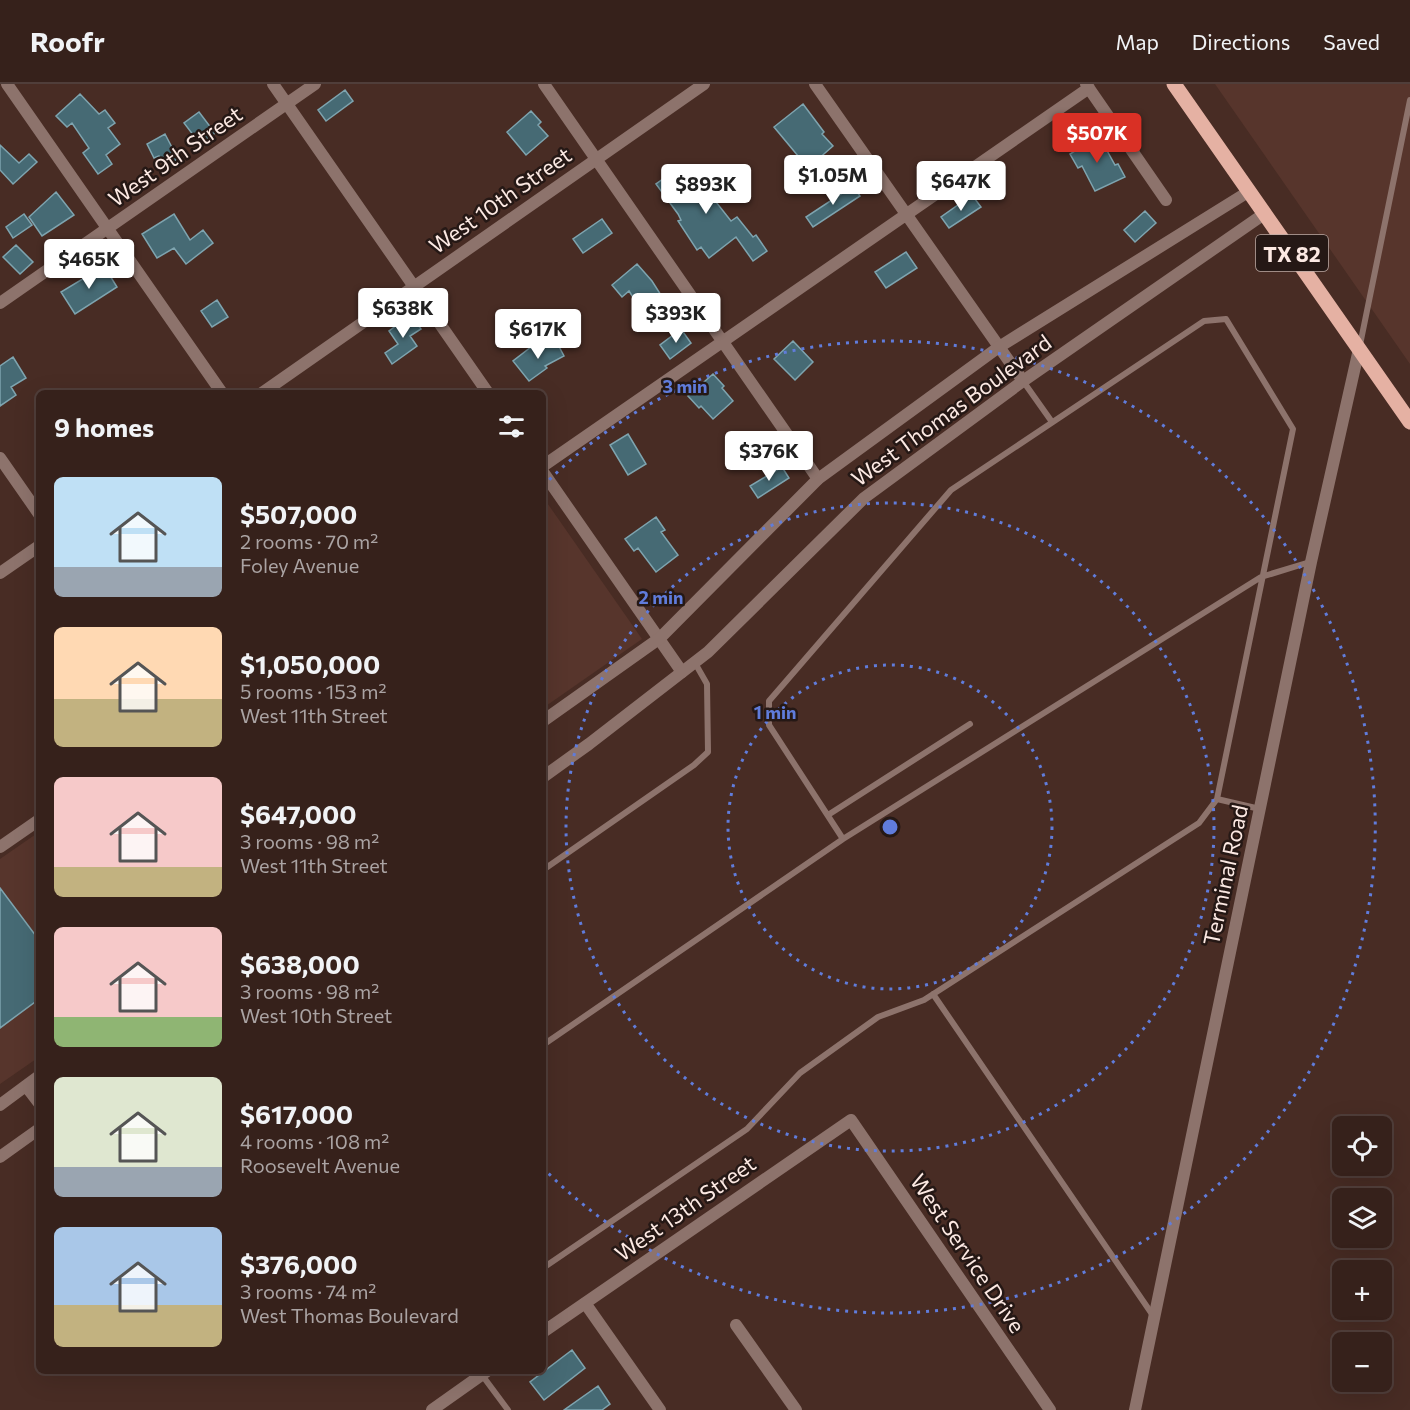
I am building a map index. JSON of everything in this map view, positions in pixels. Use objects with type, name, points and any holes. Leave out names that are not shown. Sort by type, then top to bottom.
[{"type":"main road","name":"TX 82","points":[[1174,84],[1410,422]]},
{"type":"street","points":[[7,84],[220,390]]},
{"type":"street","points":[[273,84],[486,390]]},
{"type":"street","name":"West 9th Street","points":[[0,303],[315,84]]},
{"type":"street","points":[[544,84],[818,479]]},
{"type":"street","name":"West 10th Street","points":[[266,390],[704,84]]},
{"type":"street","points":[[815,84],[1023,381]]},
{"type":"street","points":[[546,464],[1088,86],[1166,200]]},
{"type":"street","name":"West Thomas Boulevard","points":[[546,718],[660,638],[818,479],[999,347],[1248,192]]},
{"type":"street","name":"West Thomas Boulevard","points":[[546,775],[590,744],[708,652],[864,498],[1023,381],[1264,214]]},
{"type":"street","name":"Terminal Road","points":[[1135,1410],[1311,562],[1359,349]]},
{"type":"street","points":[[0,458],[36,510]]},
{"type":"street","points":[[546,476],[682,672]]},
{"type":"street","points":[[0,573],[36,548]]},
{"type":"street","points":[[0,847],[36,822]]},
{"type":"street","points":[[0,1105],[36,1078]]},
{"type":"street","points":[[26,1086],[36,1100]]},
{"type":"street","name":"West 13th Street","points":[[546,1330],[851,1120]]},
{"type":"street","name":"West Service Drive","points":[[851,1120],[1050,1410]]},
{"type":"street","points":[[0,1157],[36,1131]]},
{"type":"street","points":[[585,1303],[660,1410]]},
{"type":"street","points":[[736,1325],[796,1410]]},
{"type":"street","points":[[432,1410],[484,1374]]},
{"type":"lane","points":[[1359,349],[1410,100]]},
{"type":"lane","points":[[546,1266],[747,1129],[800,1073],[878,1017],[924,1000],[1199,824],[1217,799],[1293,429],[1226,319],[1204,321],[951,490],[769,701],[768,724],[843,839]]},
{"type":"lane","points":[[1023,381],[1052,422]]},
{"type":"lane","points":[[546,1042],[843,839],[1261,577],[1311,562]]},
{"type":"lane","points":[[546,868],[694,765],[708,752],[707,684],[694,663]]},
{"type":"lane","points":[[828,816],[970,724]]},
{"type":"lane","points":[[1217,799],[1260,809]]},
{"type":"lane","points":[[933,994],[1154,1318]]},
{"type":"lane","points":[[486,1374],[507,1410]]},
{"type":"shaded area","points":[[1215,84],[1410,84],[1410,364]]},
{"type":"shaded area","points":[[546,501],[642,639],[546,706]]},
{"type":"shaded area","points":[[36,834],[36,1059],[0,1084],[0,859]]},
{"type":"building","points":[[345,90],[353,101],[326,121],[318,110]]},
{"type":"building","points":[[80,94],[99,114],[105,110],[115,123],[108,128],[120,144],[106,155],[112,164],[98,174],[83,153],[89,148],[72,123],[67,127],[56,116]]},
{"type":"building","points":[[803,104],[824,132],[822,134],[833,146],[808,168],[774,127]]},
{"type":"building","points":[[531,111],[541,122],[538,125],[548,136],[526,155],[507,132]]},
{"type":"building","points":[[199,112],[215,133],[200,144],[184,123]]},
{"type":"building","points":[[165,134],[178,159],[164,166],[159,156],[154,158],[147,144]]},
{"type":"building","points":[[1099,136],[1115,165],[1118,164],[1125,177],[1095,191],[1082,166],[1078,168],[1070,154]]},
{"type":"building","points":[[0,145],[19,163],[29,154],[37,162],[13,184],[0,170]]},
{"type":"building","points":[[681,166],[689,178],[698,171],[719,200],[716,202],[731,221],[737,217],[753,237],[756,235],[767,251],[753,261],[736,237],[709,258],[701,247],[697,250],[678,221],[681,220],[678,214],[656,184]]},
{"type":"building","points":[[802,172],[810,183],[797,192],[789,181]]},
{"type":"building","points":[[853,186],[860,196],[813,227],[806,217]]},
{"type":"building","points":[[56,192],[74,215],[42,236],[29,217]]},
{"type":"building","points":[[972,195],[981,207],[949,228],[941,217]]},
{"type":"building","points":[[1145,211],[1156,223],[1135,242],[1124,230]]},
{"type":"building","points":[[24,214],[32,225],[13,238],[6,227]]},
{"type":"building","points":[[174,214],[190,240],[203,230],[213,243],[186,264],[174,248],[157,258],[142,234]]},
{"type":"building","points":[[602,219],[612,233],[583,253],[573,239]]},
{"type":"building","points":[[16,245],[33,262],[20,274],[3,257]]},
{"type":"building","points":[[906,252],[917,268],[886,288],[875,272]]},
{"type":"building","points":[[637,264],[652,281],[666,303],[645,316],[629,291],[622,297],[612,285]]},
{"type":"building","points":[[104,266],[117,287],[75,314],[61,292]]},
{"type":"building","points":[[217,300],[228,317],[212,327],[201,311]]},
{"type":"building","points":[[411,315],[421,329],[410,336],[417,346],[392,364],[385,353],[398,344],[389,331]]},
{"type":"building","points":[[681,329],[691,343],[670,359],[660,345]]},
{"type":"building","points":[[556,341],[564,356],[545,366],[547,368],[529,381],[513,361],[531,347],[535,352]]},
{"type":"building","points":[[793,341],[813,362],[795,380],[774,359]]},
{"type":"building","points":[[13,357],[26,378],[11,387],[16,395],[0,406],[0,366]]},
{"type":"building","points":[[713,374],[733,401],[713,419],[688,396]]},
{"type":"building","points":[[628,434],[646,464],[628,475],[610,445]]},
{"type":"building","points":[[755,435],[765,448],[746,463],[736,450]]},
{"type":"building","points":[[782,467],[789,478],[758,498],[750,486]]},
{"type":"building","points":[[656,517],[665,530],[661,532],[678,555],[656,572],[638,548],[634,551],[625,539]]},
{"type":"building","points":[[0,888],[36,936],[36,1001],[0,1028]]},
{"type":"building","points":[[572,1350],[585,1368],[544,1400],[530,1382],[540,1374],[546,1374],[546,1370]]},
{"type":"building","points":[[598,1386],[610,1404],[602,1410],[564,1410]]}]
